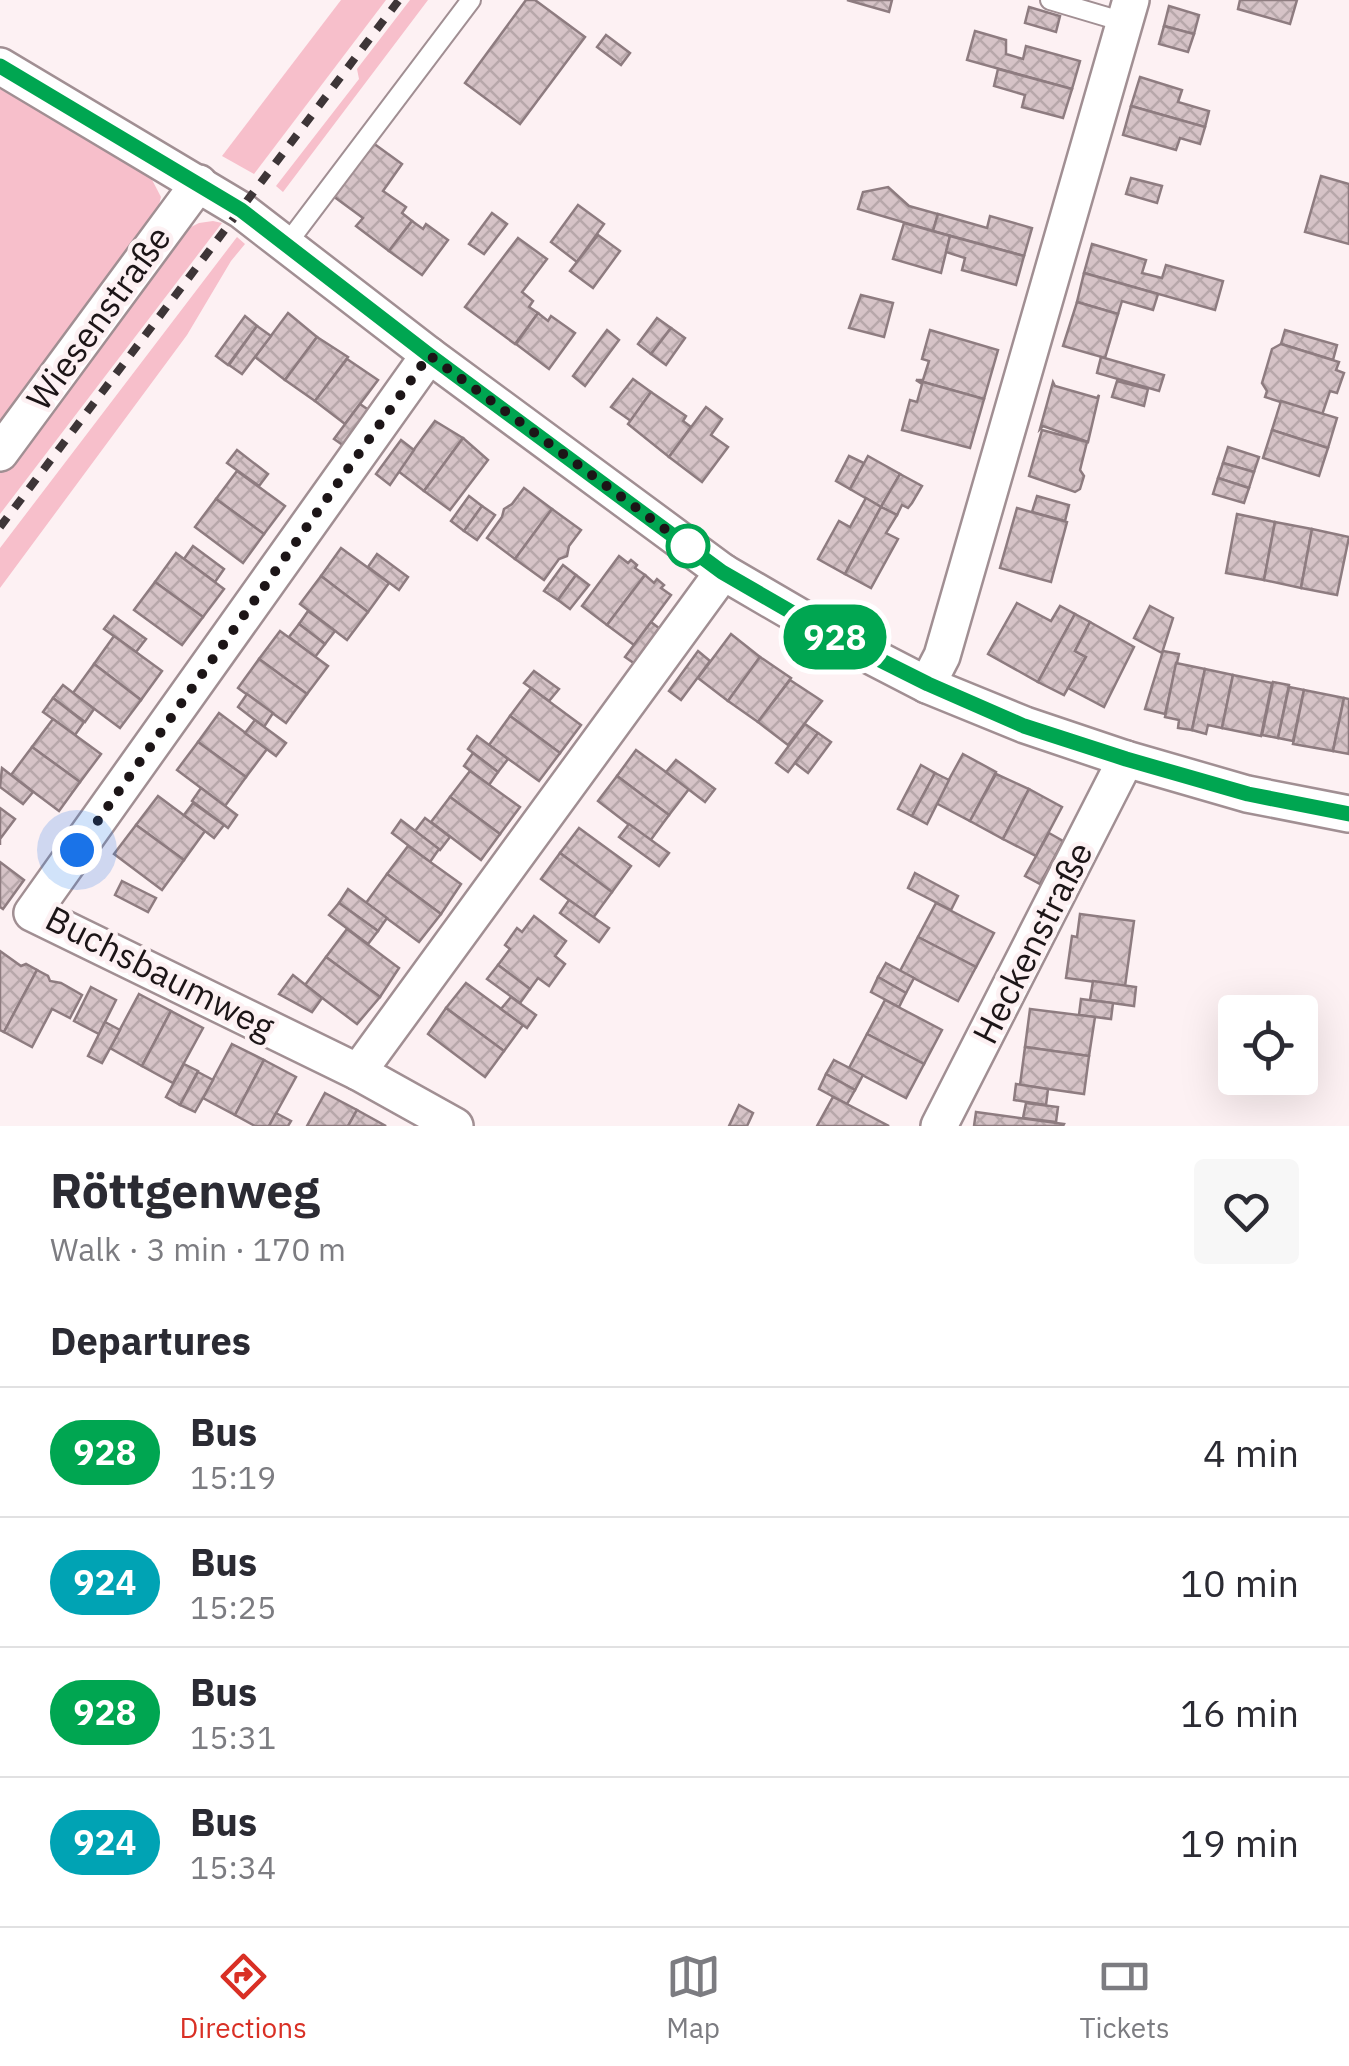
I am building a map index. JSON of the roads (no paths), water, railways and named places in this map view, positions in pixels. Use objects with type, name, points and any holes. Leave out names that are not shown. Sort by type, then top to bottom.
[{"type":"street","points":[[928,684],[942,656],[1128,11]]},
{"type":"street","points":[[0,66],[199,183],[722,572],[838,639],[1024,726],[1248,794],[1349,814]]},
{"type":"street","name":"Wiesenstraße","points":[[0,453],[199,183]]},
{"type":"street","name":"Buchsbaumweg","points":[[429,355],[32,913],[358,1072],[455,1126]]},
{"type":"street","points":[[358,1072],[722,572]]},
{"type":"street","name":"Heckenstraße","points":[[939,1126],[1126,759]]},
{"type":"lane","points":[[286,245],[471,0]]},
{"type":"lane","points":[[1050,0],[1128,11]]},
{"type":"railway","points":[[0,527],[399,0]]}]
